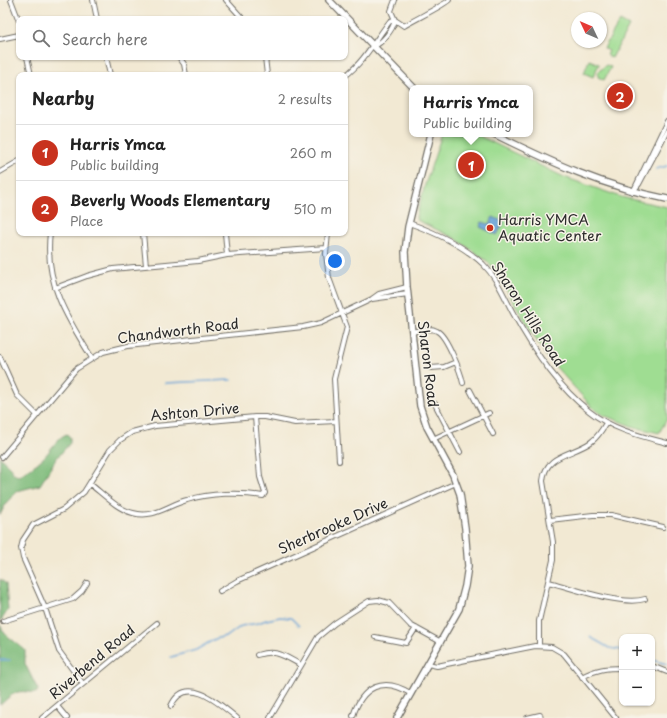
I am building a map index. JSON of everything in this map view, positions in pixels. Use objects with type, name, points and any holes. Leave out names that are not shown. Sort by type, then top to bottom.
[{"type":"main road","points":[[329,0],[344,16]]},
{"type":"main road","points":[[348,20],[411,85]]},
{"type":"main road","name":"Sharon Road","points":[[397,718],[459,609],[467,577],[468,551],[462,506],[456,483],[427,427],[420,406],[407,287],[405,252],[409,223],[430,137]]},
{"type":"main road","points":[[500,137],[566,169],[633,192],[667,199]]},
{"type":"street","points":[[11,0],[17,16]]},
{"type":"street","points":[[93,0],[96,16]]},
{"type":"street","points":[[226,0],[240,16]]},
{"type":"street","points":[[395,0],[390,11],[395,20],[404,26],[438,6],[446,4],[449,0]]},
{"type":"street","points":[[348,73],[373,47],[375,40],[390,21],[395,20]]},
{"type":"street","points":[[0,39],[16,36]]},
{"type":"street","points":[[28,60],[30,72]]},
{"type":"street","points":[[107,60],[109,72]]},
{"type":"street","points":[[181,60],[184,64],[185,72]]},
{"type":"street","points":[[265,60],[267,72]]},
{"type":"street","points":[[633,192],[667,121]]},
{"type":"street","points":[[633,192],[639,184],[667,131]]},
{"type":"street","points":[[0,172],[16,163]]},
{"type":"street","name":"Sharon Hills Road","points":[[409,223],[453,243],[483,264],[493,277],[522,328],[551,371],[579,403],[606,423],[631,433],[667,443]]},
{"type":"street","points":[[50,236],[50,266],[60,304],[92,358]]},
{"type":"street","points":[[143,236],[146,266]]},
{"type":"street","points":[[225,236],[227,255]]},
{"type":"street","points":[[328,236],[326,248],[329,278],[346,323],[346,333],[334,379],[339,461]]},
{"type":"street","points":[[55,288],[97,273],[198,261],[227,255],[326,248]]},
{"type":"street","name":"Chandworth Road","points":[[2,456],[76,369],[92,358],[108,351],[128,346],[303,327],[321,322],[343,313],[379,294],[407,287]]},
{"type":"street","name":"Chandworth Road","points":[[372,299],[408,294]]},
{"type":"street","points":[[412,332],[424,330],[437,331],[441,334],[456,362],[463,384]]},
{"type":"street","points":[[0,357],[17,395],[37,415]]},
{"type":"street","points":[[432,368],[444,367],[456,362]]},
{"type":"street","points":[[470,390],[493,434]]},
{"type":"street","points":[[435,404],[460,452]]},
{"type":"street","points":[[433,439],[449,430],[489,413]]},
{"type":"street","name":"Ashton Drive","points":[[83,684],[59,651],[45,608],[23,558],[21,548],[23,540],[33,525],[64,509],[77,499],[90,484],[110,450],[126,436],[141,429],[155,426],[265,417],[295,423],[336,421]]},
{"type":"street","points":[[90,484],[125,510],[144,515],[157,513],[181,502],[196,498],[249,493],[263,496],[265,493],[260,477],[255,418]]},
{"type":"street","points":[[539,645],[539,621],[549,582],[554,550],[543,481],[546,469],[557,458],[592,442],[606,423]]},
{"type":"street","name":"Sherbrooke Drive","points":[[220,591],[237,581],[456,483]]},
{"type":"street","points":[[550,520],[593,515],[611,515],[663,528]]},
{"type":"street","points":[[549,582],[625,600],[639,601],[645,599]]},
{"type":"street","points":[[3,621],[73,599],[82,591],[87,583]]},
{"type":"street","points":[[270,718],[322,633],[369,601],[378,600],[389,603],[405,621],[441,642]]},
{"type":"street","name":"Riverbend Road","points":[[42,718],[157,623]]},
{"type":"street","points":[[375,637],[406,643],[416,628]]},
{"type":"street","points":[[428,664],[436,666],[539,645],[547,645],[560,651],[616,718]]},
{"type":"street","points":[[257,655],[267,652],[277,652],[301,666]]},
{"type":"street","points":[[655,667],[667,672]]},
{"type":"street","points":[[582,677],[601,668],[619,668]]},
{"type":"street","points":[[353,716],[364,693],[373,688],[386,685],[396,687],[410,693]]},
{"type":"street","points":[[171,706],[175,699],[182,694],[198,692],[212,699],[237,718]]},
{"type":"street","points":[[57,706],[67,718]]},
{"type":"street","points":[[527,718],[540,715],[541,718]]},
{"type":"green space","points":[[620,21],[629,26],[612,58],[607,55],[609,51],[604,48],[607,48],[607,43]]},
{"type":"green space","points":[[589,60],[599,64],[593,77],[584,73]]},
{"type":"green space","points":[[606,65],[611,67],[604,80],[598,77],[598,72]]},
{"type":"green space","points":[[441,137],[481,137],[564,177],[621,197],[667,207],[667,419],[659,433],[634,427],[603,415],[593,408],[546,356],[497,274],[487,261],[456,239],[417,220],[416,217]]},
{"type":"green space","points":[[67,434],[70,437],[70,443],[56,459],[40,485],[17,491],[6,503],[0,515],[0,456],[14,474],[19,476],[40,461],[60,438]]},
{"type":"green space","points":[[0,579],[6,584],[8,610],[0,622]]},
{"type":"green space","points":[[0,625],[5,634],[25,650],[25,664],[38,690],[36,693],[20,692],[13,694],[0,705]]},
{"type":"water","points":[[493,217],[504,222],[497,235],[480,227],[482,222],[489,224]]},
{"type":"waterway","points":[[656,169],[667,166]]},
{"type":"waterway","points":[[165,383],[231,380]]},
{"type":"waterway","points":[[171,657],[196,650],[215,639],[229,635],[241,626],[280,617],[291,618],[299,626]]},
{"type":"waterway","points":[[590,637],[609,648],[619,650]]},
{"type":"waterway","points":[[0,660],[10,660]]},
{"type":"waterway","points":[[655,661],[667,664]]},
{"type":"place","name":"Beverly Woods Elementary","points":[[620,96]]},
{"type":"place","name":"Harris Ymca","points":[[471,165]]},
{"type":"place","name":"Harris YMCA Aquatic Center","points":[[490,228]]}]
